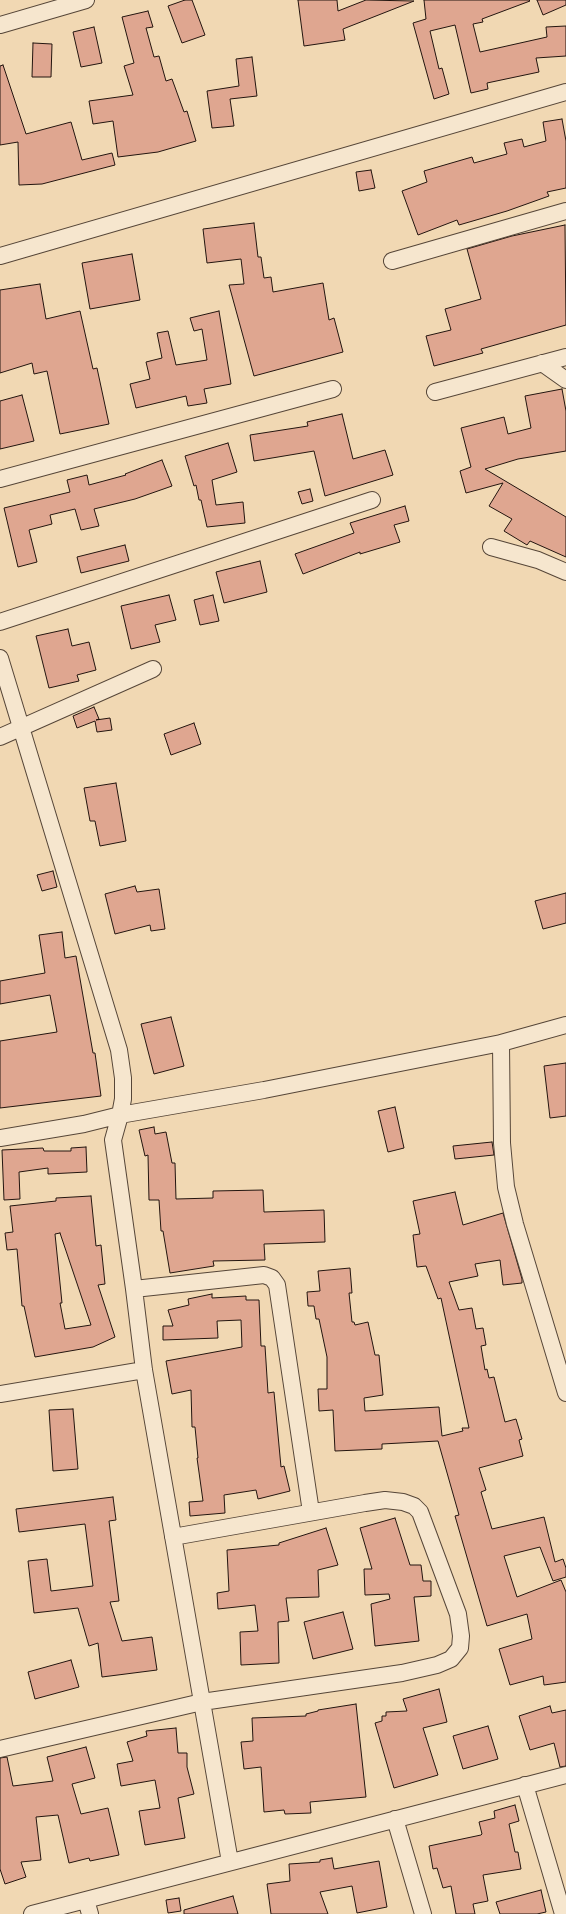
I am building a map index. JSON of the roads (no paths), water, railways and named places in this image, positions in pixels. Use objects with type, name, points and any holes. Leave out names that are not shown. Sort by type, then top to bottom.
[{"type":"street","points":[[0,26],[40,7],[86,0]]},
{"type":"street","points":[[0,256],[566,92]]},
{"type":"street","points":[[392,261],[566,211]]},
{"type":"street","points":[[435,392],[566,357]]},
{"type":"street","points":[[542,363],[566,380]]},
{"type":"street","points":[[0,479],[333,389]]},
{"type":"street","points":[[0,622],[372,500]]},
{"type":"street","points":[[491,547],[538,560],[566,572]]},
{"type":"street","points":[[0,658],[119,1050],[123,1078],[123,1099],[113,1140],[144,1370],[230,1862]]},
{"type":"street","points":[[0,737],[153,669]]},
{"type":"street","points":[[0,1138],[84,1124],[264,1090],[501,1043],[566,1025]]},
{"type":"street","points":[[501,1043],[502,1136],[506,1187],[515,1224],[566,1393]]},
{"type":"street","points":[[134,1289],[264,1275],[272,1278],[277,1285],[311,1512]]},
{"type":"street","points":[[0,1394],[144,1370]]},
{"type":"street","points":[[0,1749],[202,1702],[402,1673],[437,1666],[451,1659],[460,1648],[461,1636],[458,1614],[420,1512],[403,1502],[386,1500],[173,1537]]},
{"type":"street","points":[[32,1914],[88,1907],[230,1862],[525,1785],[566,1776]]},
{"type":"street","points":[[525,1785],[563,1914]]},
{"type":"street","points":[[395,1819],[423,1914]]}]
